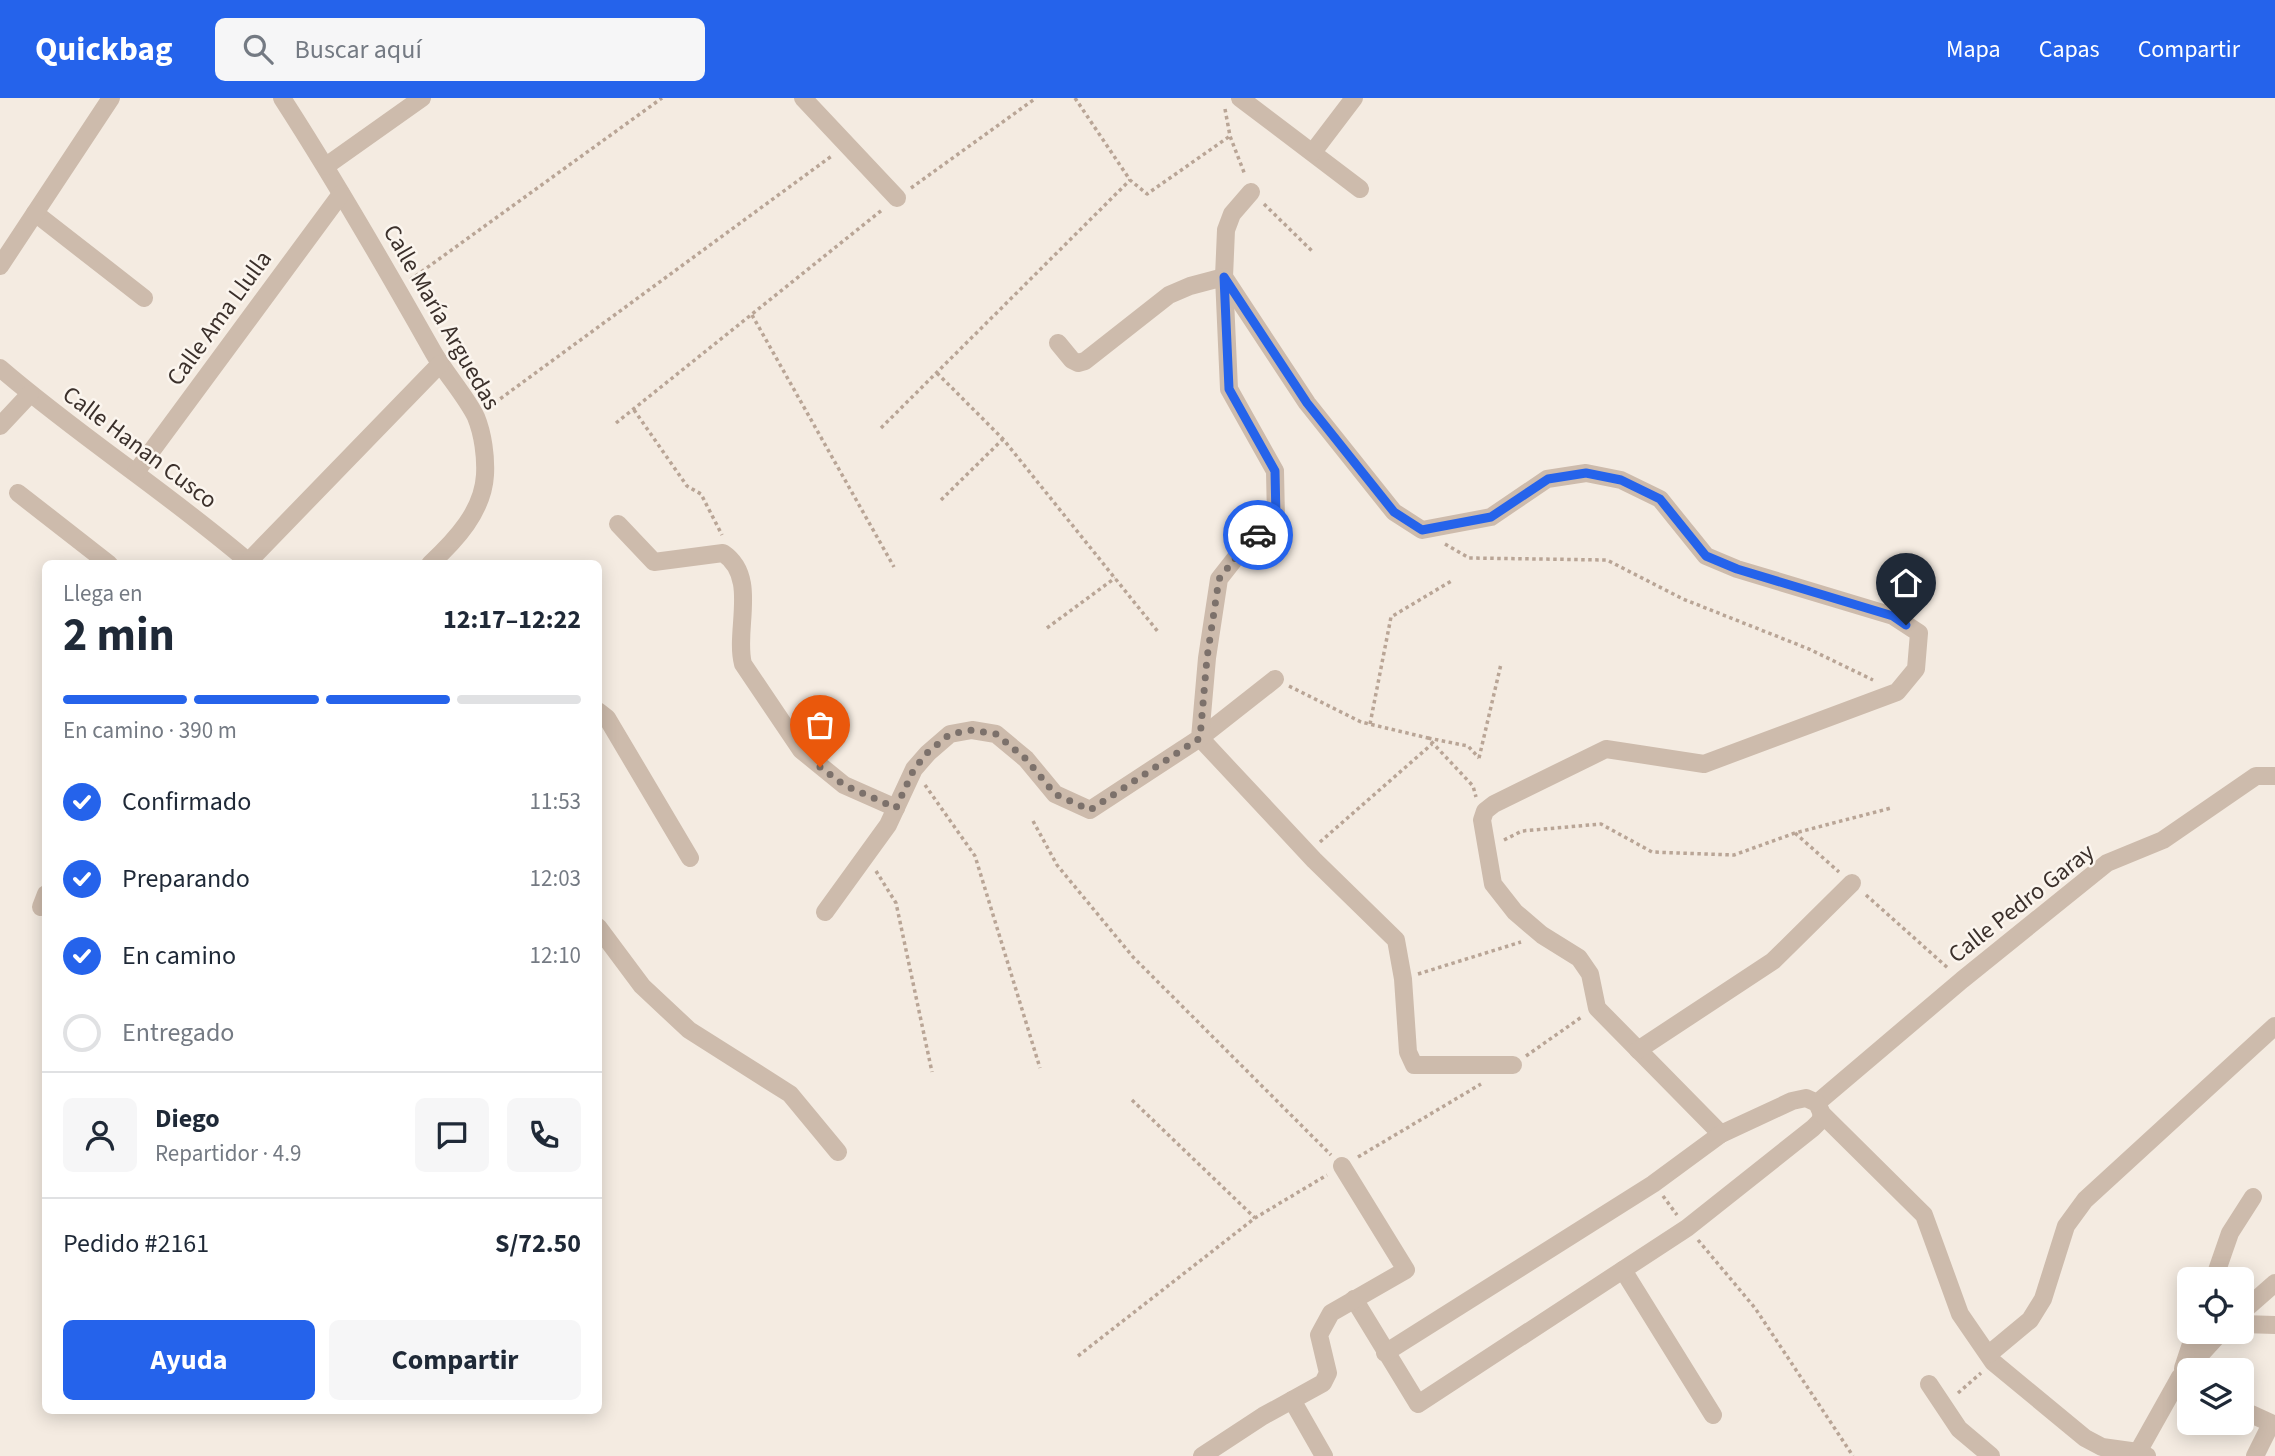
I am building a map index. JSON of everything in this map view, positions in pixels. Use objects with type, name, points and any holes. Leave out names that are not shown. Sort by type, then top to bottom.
[{"type":"street","points":[[0,266],[111,98]]},
{"type":"street","name":"Calle María Arguedas","points":[[282,98],[326,166],[440,364],[476,417],[483,444],[485,475],[480,501],[468,523],[437,560]]},
{"type":"street","points":[[326,166],[422,98]]},
{"type":"street","points":[[803,98],[897,198]]},
{"type":"street","points":[[1240,98],[1360,189]]},
{"type":"street","points":[[1313,152],[1354,98]]},
{"type":"street","points":[[1251,192],[1232,214],[1226,230],[1224,277],[1229,389],[1275,471],[1276,518],[1241,551],[1219,579],[1207,658],[1200,738],[1307,853],[1396,940],[1403,979],[1408,1052],[1414,1065],[1513,1065]]},
{"type":"street","name":"Calle Ama Llulla","points":[[136,472],[341,194]]},
{"type":"street","points":[[35,213],[144,298]]},
{"type":"street","points":[[1058,343],[1072,360],[1077,363],[1085,361],[1170,295],[1190,286],[1224,277]]},
{"type":"street","points":[[1224,277],[1307,403],[1394,512],[1422,530],[1491,517],[1548,479],[1586,473],[1621,480],[1660,499],[1706,556],[1737,569],[1893,616],[1919,633],[1916,669],[1897,692],[1704,764],[1606,749],[1494,804],[1485,811],[1482,820],[1493,884],[1516,912],[1542,935],[1579,958],[1590,974],[1597,1008],[1721,1134]]},
{"type":"street","points":[[251,560],[440,364]]},
{"type":"street","name":"Calle Hanan Cusco","points":[[0,368],[30,394],[136,472],[244,560]]},
{"type":"street","points":[[0,426],[30,394]]},
{"type":"street","points":[[18,493],[104,560]]},
{"type":"street","points":[[618,524],[654,562],[723,553],[733,559],[744,589],[740,652],[743,664],[801,750],[844,785],[896,808]]},
{"type":"street","points":[[825,912],[888,825],[914,769],[928,752],[950,734],[972,730],[996,734],[1026,759],[1055,794],[1090,810],[1200,738],[1275,678]]},
{"type":"street","points":[[602,714],[607,718],[690,858]]},
{"type":"street","name":"Calle Pedro Garay","points":[[1385,1353],[1418,1404],[1687,1228],[1820,1121],[1819,1109],[1962,980],[2107,863],[2163,840],[2256,776],[2275,776]]},
{"type":"street","points":[[1638,1050],[1773,961],[1852,883]]},
{"type":"street","points":[[602,932],[642,986],[689,1030],[790,1094],[838,1152]]},
{"type":"street","points":[[1991,1358],[2030,1320],[2043,1299],[2066,1226],[2085,1200],[2275,1026]]},
{"type":"street","points":[[1354,1299],[1385,1353],[1653,1184],[1721,1134],[1805,1097],[1924,1215],[1960,1314],[1991,1358],[2085,1438],[2102,1447],[2142,1454],[2177,1383]]},
{"type":"street","points":[[1202,1456],[1262,1416],[1324,1383],[1328,1373],[1319,1335],[1331,1313],[1406,1270],[1342,1166]]},
{"type":"street","points":[[2218,1267],[2230,1233],[2253,1197]]},
{"type":"street","points":[[1623,1270],[1713,1415]]},
{"type":"street","points":[[2254,1301],[2275,1283]]},
{"type":"street","points":[[2254,1324],[2275,1325]]},
{"type":"street","points":[[2197,1358],[2210,1344]]},
{"type":"street","points":[[1929,1384],[1959,1429],[1991,1456]]},
{"type":"street","points":[[1292,1400],[1324,1456]]},
{"type":"street","points":[[2254,1414],[2273,1424],[2255,1456]]},
{"type":"path","points":[[397,289],[662,98]]},
{"type":"path","points":[[616,424],[897,198],[1036,98]]},
{"type":"path","points":[[1074,98],[1130,180],[1147,194],[1230,136]]},
{"type":"path","points":[[476,417],[847,145]]},
{"type":"path","points":[[881,428],[1130,180]]},
{"type":"path","points":[[752,315],[894,567]]},
{"type":"path","points":[[936,373],[1003,439],[1159,633]]},
{"type":"path","points":[[634,410],[687,486],[701,494],[724,538]]},
{"type":"path","points":[[941,500],[1003,439]]},
{"type":"path","points":[[1422,530],[1469,558],[1607,560],[1683,599],[1809,649],[1897,692]]},
{"type":"path","points":[[1047,628],[1115,578]]},
{"type":"path","points":[[1370,724],[1391,617],[1453,580]]},
{"type":"path","points":[[1275,678],[1361,722],[1468,746],[1479,758],[1502,664]]},
{"type":"path","points":[[1428,738],[1473,786]]},
{"type":"path","points":[[1307,853],[1433,744]]},
{"type":"path","points":[[914,769],[975,856],[1040,1068]]},
{"type":"path","points":[[1487,849],[1522,831],[1601,824],[1652,852],[1734,855],[1796,833],[1892,808]]},
{"type":"path","points":[[1033,821],[1057,866],[1133,957],[1342,1166]]},
{"type":"path","points":[[1796,833],[1962,980]]},
{"type":"path","points":[[866,855],[896,903],[932,1072]]},
{"type":"path","points":[[1403,979],[1542,935]]},
{"type":"path","points":[[1132,1100],[1255,1218]]},
{"type":"path","points":[[1653,1184],[1755,1308],[1853,1456]]},
{"type":"path","points":[[1944,1406],[1991,1358]]},
{"type":"way so far","points":[[820,767],[844,785],[896,808],[914,769],[928,752],[950,734],[972,730],[996,734],[1026,759],[1055,794],[1090,810],[1200,738],[1207,658],[1219,579],[1241,551],[1258,535]]},
{"type":"route","points":[[1258,535],[1276,518],[1275,471],[1229,389],[1224,277],[1307,403],[1394,512],[1422,530],[1491,517],[1548,479],[1586,473],[1621,480],[1660,499],[1706,556],[1737,569],[1893,616],[1906,625]]}]
